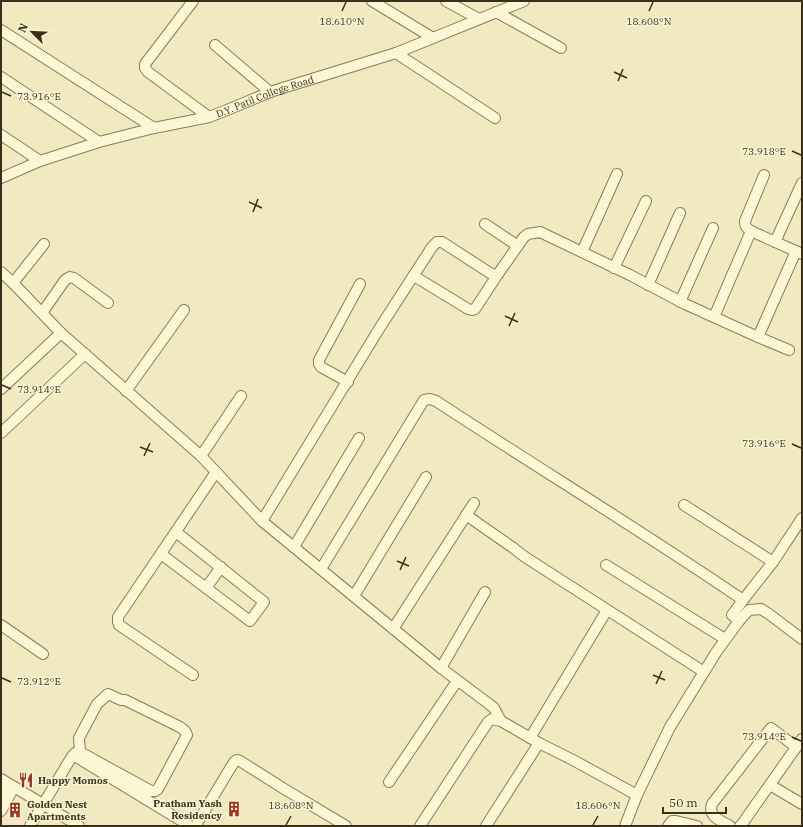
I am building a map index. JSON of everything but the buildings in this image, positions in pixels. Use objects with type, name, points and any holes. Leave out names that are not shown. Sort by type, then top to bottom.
[{"type":"street","points":[[193,1],[145,64],[145,68],[148,72],[209,117]]},
{"type":"street","points":[[372,1],[433,38]]},
{"type":"street","points":[[446,1],[479,19]]},
{"type":"street","name":"D.Y. Patil College Road","points":[[1,178],[40,161],[99,142],[154,128],[209,117],[270,92],[396,53],[524,1]]},
{"type":"street","points":[[496,12],[561,48]]},
{"type":"street","points":[[1,30],[154,128]]},
{"type":"street","points":[[215,45],[270,92]]},
{"type":"street","points":[[396,53],[495,118]]},
{"type":"street","points":[[1,77],[99,142]]},
{"type":"street","points":[[1,135],[40,161]]},
{"type":"street","points":[[582,252],[617,174]]},
{"type":"street","points":[[758,337],[799,252],[747,229],[745,225],[745,221],[764,175]]},
{"type":"street","points":[[775,242],[802,183]]},
{"type":"street","points":[[614,268],[646,201]]},
{"type":"street","points":[[648,285],[680,213]]},
{"type":"street","points":[[486,224],[518,246]]},
{"type":"street","points":[[680,302],[713,228]]},
{"type":"street","points":[[714,317],[751,231]]},
{"type":"street","points":[[414,276],[468,309],[475,309],[524,237],[528,234],[540,232],[680,302],[789,350]]},
{"type":"street","points":[[262,522],[379,330],[432,247],[437,242],[442,242],[490,273],[494,275],[498,274]]},
{"type":"street","points":[[13,282],[44,244]]},
{"type":"street","points":[[1,272],[13,282],[61,333],[201,456],[262,522],[457,681],[494,708],[501,721]]},
{"type":"street","points":[[42,313],[65,280],[70,277],[74,278],[108,303]]},
{"type":"street","points":[[348,382],[321,367],[319,360],[360,284]]},
{"type":"street","points":[[126,391],[184,310]]},
{"type":"street","points":[[1,389],[61,333]]},
{"type":"street","points":[[1,433],[85,354]]},
{"type":"street","points":[[201,456],[241,396]]},
{"type":"street","points":[[321,569],[424,400],[430,399],[436,401],[628,523],[743,600]]},
{"type":"street","points":[[294,547],[359,438]]},
{"type":"street","points":[[193,675],[119,625],[118,617],[216,472]]},
{"type":"street","points":[[354,596],[426,477]]},
{"type":"street","points":[[393,629],[474,502]]},
{"type":"street","points":[[684,505],[773,562]]},
{"type":"street","points":[[466,515],[526,557],[704,672]]},
{"type":"street","points":[[739,621],[732,615],[773,562],[802,518]]},
{"type":"street","points":[[161,554],[250,621],[264,602],[176,532]]},
{"type":"street","points":[[606,564],[725,639]]},
{"type":"street","points":[[206,588],[221,567]]},
{"type":"street","points":[[441,668],[485,592]]},
{"type":"street","points":[[625,826],[637,795],[670,727],[725,639],[749,610],[761,609],[802,639]]},
{"type":"street","points":[[486,826],[607,610]]},
{"type":"street","points":[[1,625],[43,654]]},
{"type":"street","points":[[390,782],[457,681]]},
{"type":"street","points":[[38,826],[46,807],[76,754],[80,738],[97,704],[108,694],[121,700],[126,700],[180,726],[185,730],[187,735],[158,789],[155,791],[151,791],[76,754]]},
{"type":"street","points":[[420,826],[488,722],[492,719],[501,721],[534,741],[573,760],[637,795]]},
{"type":"street","points":[[730,826],[713,816],[711,812],[712,804],[771,728],[799,743],[740,826]]},
{"type":"street","points":[[76,754],[190,826]]},
{"type":"street","points":[[197,826],[196,825],[230,768],[237,760],[346,826]]},
{"type":"street","points":[[1,779],[76,825]]},
{"type":"street","points":[[770,785],[802,804]]},
{"type":"street","points":[[1,811],[14,787]]},
{"type":"street","points":[[30,826],[46,807]]},
{"type":"street","points":[[668,826],[672,822],[676,821],[697,826]]},
{"type":"place","name":"Happy Momos","points":[[26,780]]},
{"type":"place","name":"Pratham Yash Residency","points":[[234,809]]},
{"type":"place","name":"Golden Nest Apartments","points":[[15,810]]}]
